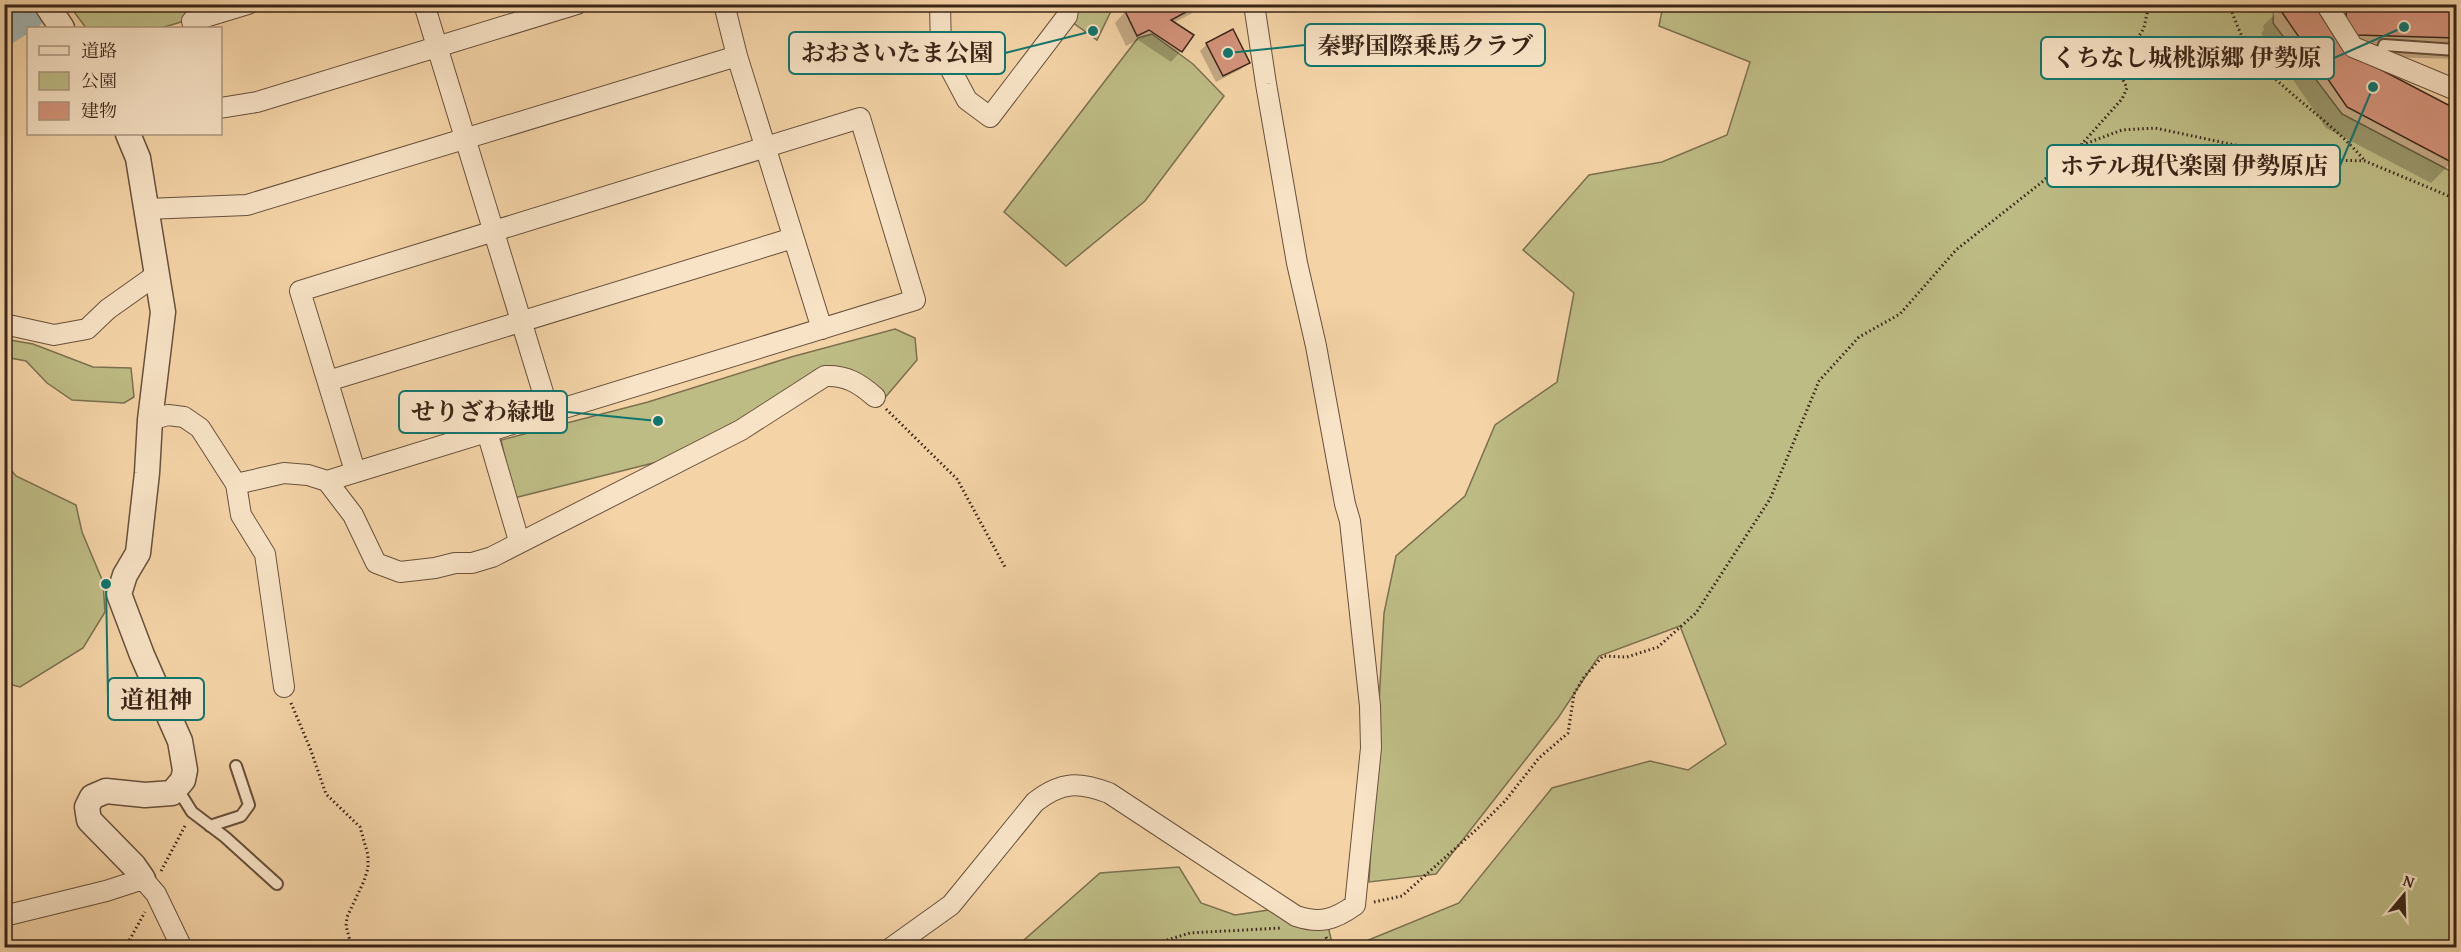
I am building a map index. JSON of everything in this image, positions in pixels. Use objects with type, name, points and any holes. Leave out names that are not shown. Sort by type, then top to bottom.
[{"type":"street","points":[[46,4],[61,27]]},
{"type":"street","points":[[194,27],[192,21],[248,4]]},
{"type":"street","points":[[424,4],[549,412]]},
{"type":"street","points":[[222,108],[257,102],[577,4]]},
{"type":"street","points":[[724,4],[737,56],[822,328]]},
{"type":"street","points":[[940,4],[941,51],[967,100],[990,117],[1067,16],[1069,4]]},
{"type":"street","points":[[891,948],[951,905],[1035,802],[1048,792],[1067,785],[1094,788],[1110,794],[1296,916],[1313,922],[1335,916],[1355,905],[1371,748],[1370,706],[1350,521],[1340,483],[1316,346],[1297,263],[1254,4]]},
{"type":"street","points":[[2326,4],[2353,47],[2457,90]]},
{"type":"street","points":[[146,209],[248,205],[737,56]]},
{"type":"street","points":[[327,481],[915,300],[860,118],[300,291],[356,471]]},
{"type":"street","points":[[128,135],[138,158],[163,312],[138,553],[125,575],[119,594],[142,655],[180,741],[185,770],[183,780],[172,793],[145,795],[106,791],[92,797],[87,807],[89,820],[134,866],[149,887],[181,947]]},
{"type":"street","points":[[328,381],[793,238]]},
{"type":"street","points":[[4,324],[54,334],[87,329],[108,309],[156,274]]},
{"type":"street","points":[[236,484],[284,472],[309,475],[327,481],[353,515],[376,563],[400,572],[455,563],[472,563],[492,557],[519,541],[741,430],[825,376],[839,375],[858,383],[875,397]]},
{"type":"street","points":[[150,420],[168,415],[184,417],[200,428],[236,484],[241,515],[265,554],[284,687]]},
{"type":"street","points":[[487,432],[519,541]]},
{"type":"street","points":[[4,916],[106,891],[149,887]]},
{"type":"lane","points":[[2379,58],[2384,45],[2457,50]]},
{"type":"lane","points":[[210,826],[241,816],[249,805],[236,766]]},
{"type":"lane","points":[[177,788],[192,812],[277,884]]},
{"type":"path","points":[[1355,905],[1402,896],[1479,827],[1504,801],[1539,758],[1568,733],[1574,694],[1584,677],[1603,656],[1627,657],[1658,647],[1696,613],[1770,499],[1819,381],[1858,337],[1900,314],[1956,250],[2042,182],[2080,146],[2122,99],[2127,88],[2118,70],[2144,28],[2149,4]]},
{"type":"path","points":[[2229,4],[2238,30],[2261,65],[2350,143],[2365,161]]},
{"type":"path","points":[[2080,146],[2122,130],[2155,128],[2301,159],[2365,161],[2457,200]]},
{"type":"path","points":[[875,397],[957,479],[1006,569]]},
{"type":"path","points":[[284,687],[310,748],[326,794],[360,827],[368,855],[368,868],[364,881],[347,917],[346,926],[352,948]]},
{"type":"path","points":[[165,862],[179,837]]},
{"type":"path","points":[[125,948],[149,887]]},
{"type":"path","points":[[1141,948],[1190,933],[1256,931],[1313,922]]},
{"type":"green space","points":[[69,5],[238,5],[164,27],[85,27]]},
{"type":"green space","points":[[1079,5],[1114,5],[1097,40],[1072,22]]},
{"type":"green space","points":[[1663,5],[2274,5],[2273,23],[2342,114],[2456,174],[2456,947],[1349,948],[1459,903],[1552,788],[1650,761],[1688,770],[1726,744],[1680,626],[1599,656],[1558,718],[1436,874],[1369,882],[1384,613],[1396,556],[1465,496],[1495,425],[1557,382],[1574,293],[1523,250],[1589,175],[1662,162],[1727,135],[1750,62],[1659,26]]},
{"type":"green space","points":[[1152,34],[1193,64],[1224,96],[1145,201],[1066,266],[1004,212],[1138,38]]},
{"type":"green space","points":[[895,329],[915,338],[917,360],[883,400],[842,372],[681,456],[514,498],[501,440],[648,402],[791,357]]},
{"type":"green space","points":[[4,339],[33,344],[93,367],[131,368],[134,397],[124,403],[72,400],[47,383],[26,361],[5,357]]},
{"type":"green space","points":[[4,462],[16,476],[76,505],[82,532],[103,582],[105,612],[83,648],[20,687],[5,683]]},
{"type":"green space","points":[[1179,867],[1201,903],[1235,915],[1283,908],[1326,918],[1332,943],[1342,947],[1015,948],[1100,873]]},
{"type":"building","points":[[1137,4],[1201,4],[1171,20],[1194,35],[1182,52],[1149,30],[1137,36],[1125,11]]},
{"type":"building","points":[[2283,4],[2314,4],[2343,50],[2456,109],[2456,156],[2453,163],[2347,107],[2281,11],[2285,8]]},
{"type":"building","points":[[2347,4],[2456,4],[2456,38],[2357,35],[2346,18]]},
{"type":"building","points":[[1233,29],[1250,63],[1223,76],[1206,43]]},
{"type":"waterway","points":[[4,29],[28,14]]},
{"type":"place","name":"くちなし城桃源郷 伊勢原","points":[[2404,27]]},
{"type":"place","name":"おおさいたま公園","points":[[1093,31]]},
{"type":"place","name":"秦野国際乗馬クラブ","points":[[1228,53]]},
{"type":"place","name":"ホテル現代楽園 伊勢原店","points":[[2373,87]]},
{"type":"place","name":"せりざわ緑地","points":[[658,421]]},
{"type":"place","name":"道祖神","points":[[106,584]]}]
